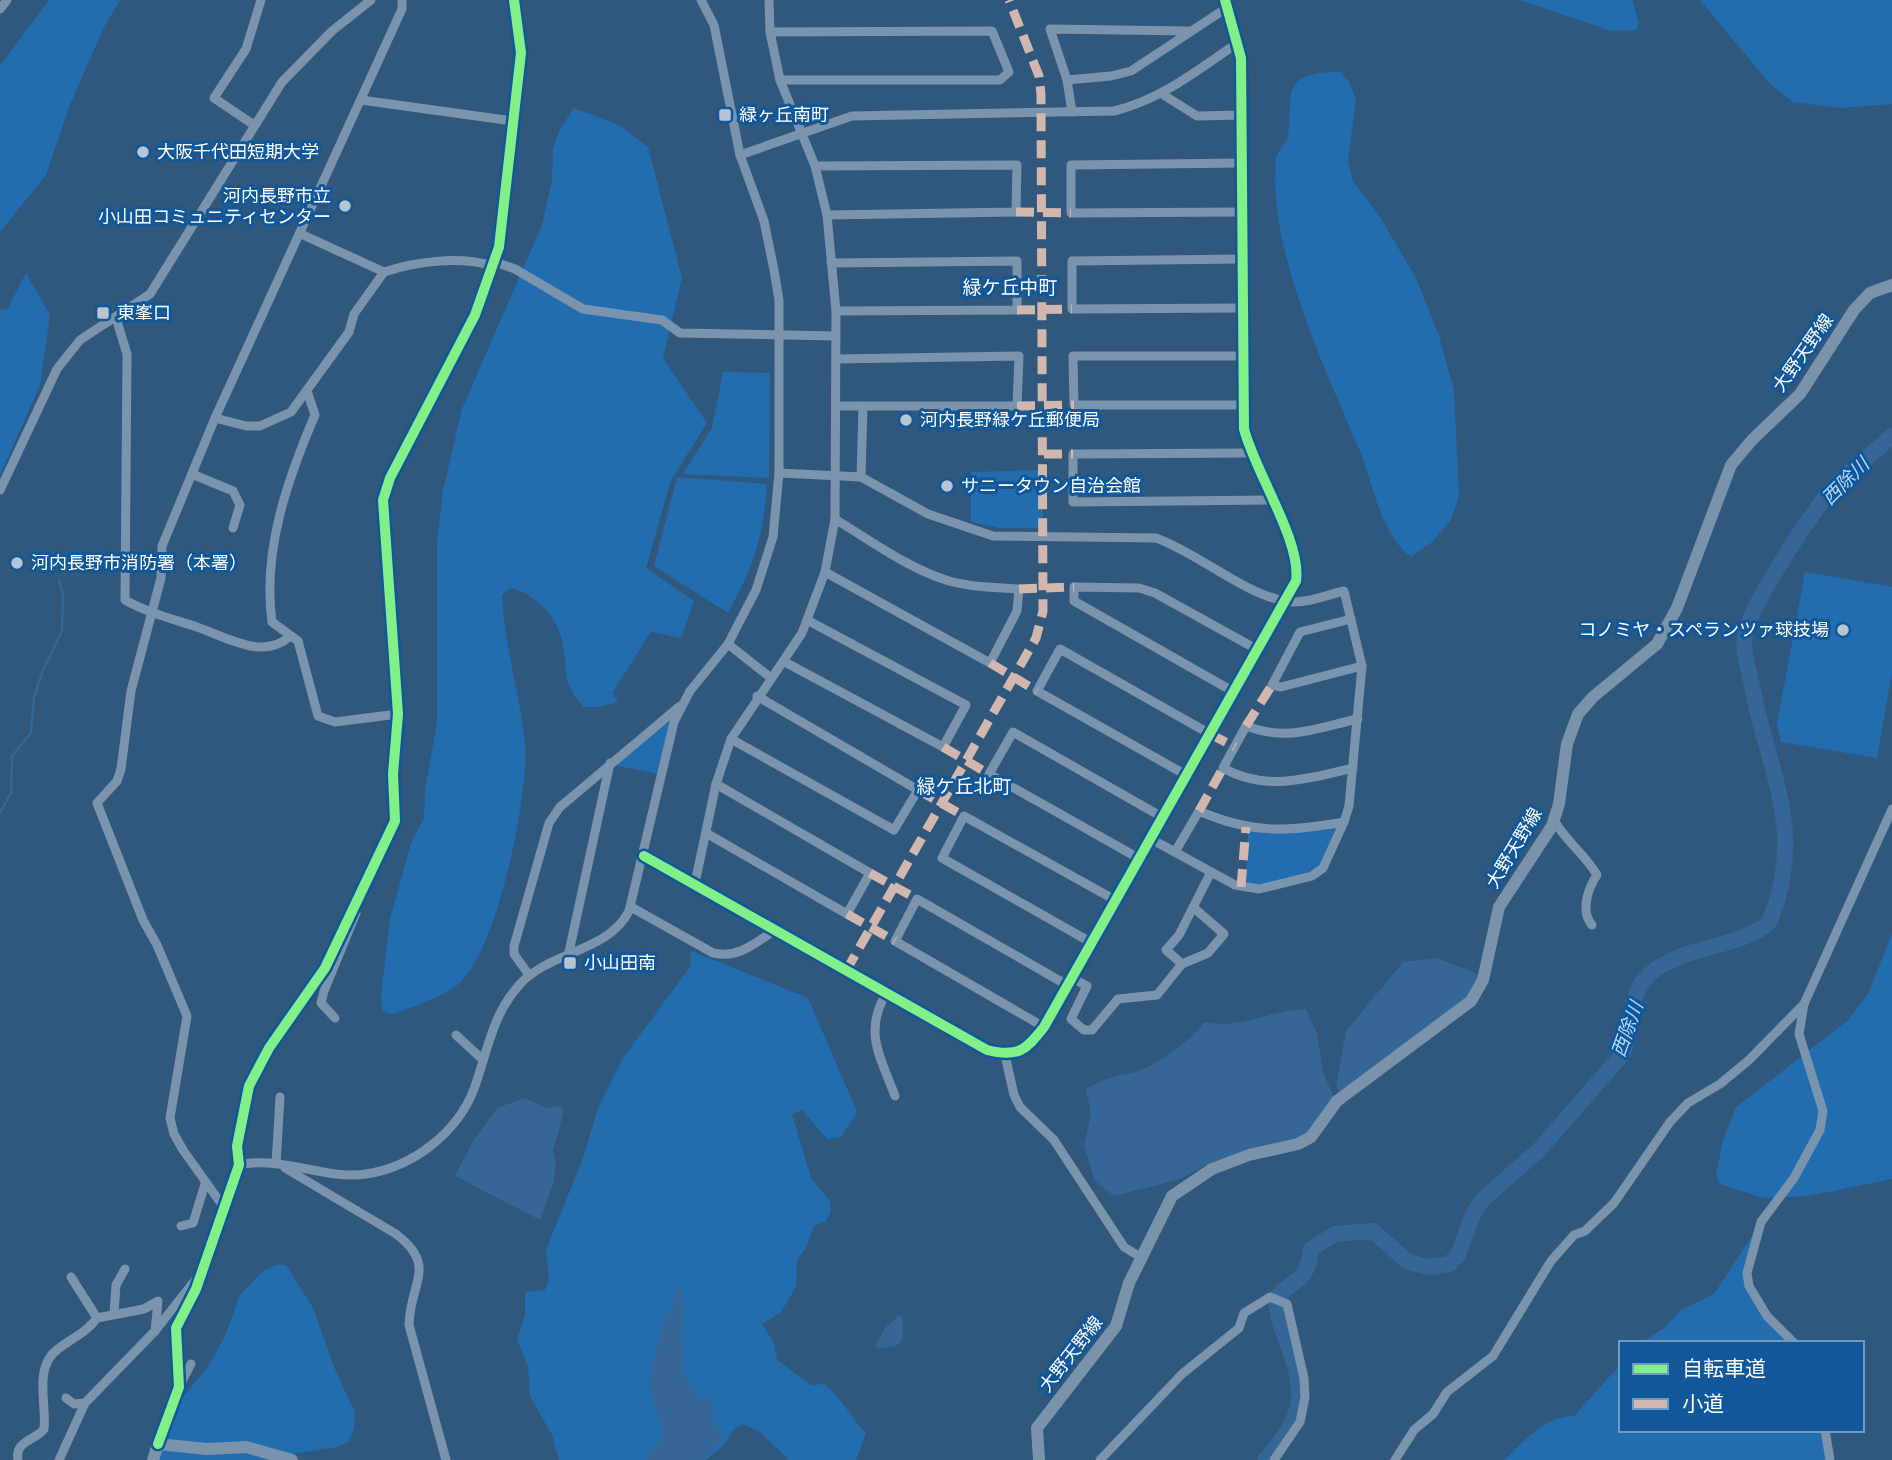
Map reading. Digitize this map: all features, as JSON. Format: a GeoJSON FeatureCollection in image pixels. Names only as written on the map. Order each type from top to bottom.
{"type":"FeatureCollection","features":[{"type":"Feature","properties":{"kind":"main road","name":"大野天野線"},"geometry":{"type":"LineString","coordinates":[[1039,1460],[1037,1429],[1116,1326],[1129,1283],[1172,1196],[1189,1181],[1249,1155],[1298,1144],[1311,1136],[1337,1101],[1442,1026],[1471,1001],[1483,980],[1499,907],[1554,820],[1559,804],[1567,744],[1578,714],[1592,697],[1657,644],[1677,608],[1731,466],[1800,394],[1854,310],[1870,293],[1892,285]]}},
{"type":"Feature","properties":{"kind":"main road"},"geometry":{"type":"LineString","coordinates":[[153,1460],[158,1444],[207,1449],[246,1447],[292,1460]]}},
{"type":"Feature","properties":{"kind":"street"},"geometry":{"type":"LineString","coordinates":[[0,9],[6,0]]}},
{"type":"Feature","properties":{"kind":"street"},"geometry":{"type":"LineString","coordinates":[[254,124],[214,98],[246,49],[261,0]]}},
{"type":"Feature","properties":{"kind":"street"},"geometry":{"type":"LineString","coordinates":[[0,490],[57,369],[80,340],[150,294],[282,82],[307,54],[371,0]]}},
{"type":"Feature","properties":{"kind":"street"},"geometry":{"type":"LineString","coordinates":[[225,1209],[205,1184],[174,1135],[170,1118],[187,1016],[97,810],[97,803],[117,781],[121,769],[131,691],[161,578],[162,546],[215,418],[402,9],[402,0]]}},
{"type":"Feature","properties":{"kind":"street"},"geometry":{"type":"LineString","coordinates":[[179,1387],[176,1328],[196,1289],[239,1165],[239,1135],[249,1086],[269,1048],[325,968],[395,821],[393,774],[398,713],[383,500],[390,478],[475,315],[494,264],[521,53],[514,0]]}},
{"type":"Feature","properties":{"kind":"street"},"geometry":{"type":"LineString","coordinates":[[529,975],[514,954],[514,946],[549,823],[573,794],[682,704],[727,643],[755,590],[773,537],[779,473],[779,300],[769,245],[740,155],[717,38],[708,10],[701,0]]}},
{"type":"Feature","properties":{"kind":"street"},"geometry":{"type":"LineString","coordinates":[[708,10],[710,0]]}},
{"type":"Feature","properties":{"kind":"street"},"geometry":{"type":"LineString","coordinates":[[695,883],[716,784],[731,739],[807,620],[825,572],[835,519],[836,311],[827,215],[815,166],[780,80],[770,32],[769,0]]}},
{"type":"Feature","properties":{"kind":"street"},"geometry":{"type":"LineString","coordinates":[[644,856],[987,1050],[1005,1055],[1028,1047],[1044,1027],[1286,602],[1296,581],[1297,558],[1250,453],[1243,405],[1242,115],[1239,43],[1226,3],[1131,71],[1111,76],[1067,80]]}},
{"type":"Feature","properties":{"kind":"street"},"geometry":{"type":"LineString","coordinates":[[1072,112],[1067,80],[1050,29],[1189,31]]}},
{"type":"Feature","properties":{"kind":"street"},"geometry":{"type":"LineString","coordinates":[[770,32],[992,31],[1009,72],[1000,80],[780,80]]}},
{"type":"Feature","properties":{"kind":"street"},"geometry":{"type":"LineString","coordinates":[[740,155],[852,116],[1114,111],[1138,106],[1239,43]]}},
{"type":"Feature","properties":{"kind":"street"},"geometry":{"type":"LineString","coordinates":[[1162,93],[1197,116],[1242,115]]}},
{"type":"Feature","properties":{"kind":"street"},"geometry":{"type":"LineString","coordinates":[[361,100],[513,121]]}},
{"type":"Feature","properties":{"kind":"street"},"geometry":{"type":"LineString","coordinates":[[1242,163],[1072,165],[1071,213],[1242,212]]}},
{"type":"Feature","properties":{"kind":"street"},"geometry":{"type":"LineString","coordinates":[[815,166],[1017,165],[1016,212],[827,215]]}},
{"type":"Feature","properties":{"kind":"street"},"geometry":{"type":"LineString","coordinates":[[301,234],[384,272],[439,262],[474,260],[515,269],[583,309],[662,320],[680,333],[836,336]]}},
{"type":"Feature","properties":{"kind":"street"},"geometry":{"type":"LineString","coordinates":[[1242,259],[1072,261],[1072,309],[1242,308]]}},
{"type":"Feature","properties":{"kind":"street"},"geometry":{"type":"LineString","coordinates":[[831,263],[1017,261],[1017,310],[836,311]]}},
{"type":"Feature","properties":{"kind":"street"},"geometry":{"type":"LineString","coordinates":[[215,418],[246,426],[260,426],[291,412],[349,332],[354,314],[384,272]]}},
{"type":"Feature","properties":{"kind":"street"},"geometry":{"type":"LineString","coordinates":[[116,318],[127,354],[125,600],[229,642],[252,646],[281,645],[290,636]]}},
{"type":"Feature","properties":{"kind":"street"},"geometry":{"type":"LineString","coordinates":[[836,359],[1019,356],[1017,406],[836,406]]}},
{"type":"Feature","properties":{"kind":"street"},"geometry":{"type":"LineString","coordinates":[[1243,356],[1073,356],[1074,405],[1243,405]]}},
{"type":"Feature","properties":{"kind":"street"},"geometry":{"type":"LineString","coordinates":[[307,391],[315,415],[290,475],[274,555],[272,622],[298,641],[318,716],[335,722],[398,713]]}},
{"type":"Feature","properties":{"kind":"street"},"geometry":{"type":"LineString","coordinates":[[862,477],[863,406]]}},
{"type":"Feature","properties":{"kind":"street"},"geometry":{"type":"LineString","coordinates":[[1250,453],[1073,454],[1073,502],[1271,500]]}},
{"type":"Feature","properties":{"kind":"street"},"geometry":{"type":"LineString","coordinates":[[779,473],[862,477],[928,514],[993,536],[1156,538],[1178,546],[1245,584],[1286,602],[1344,591],[1362,666],[1358,719],[1344,822],[1323,868],[1312,876],[1259,889],[1235,885],[1151,839]]}},
{"type":"Feature","properties":{"kind":"street"},"geometry":{"type":"LineString","coordinates":[[192,474],[233,491],[240,505],[233,528]]}},
{"type":"Feature","properties":{"kind":"street"},"geometry":{"type":"LineString","coordinates":[[825,572],[990,663],[1017,611],[1019,589],[980,587],[948,581],[921,569],[835,519]]}},
{"type":"Feature","properties":{"kind":"street"},"geometry":{"type":"LineString","coordinates":[[1234,692],[1074,601],[1074,587],[1139,588],[1155,593],[1258,650]]}},
{"type":"Feature","properties":{"kind":"street"},"geometry":{"type":"LineString","coordinates":[[1351,619],[1300,632],[1272,685],[1282,687],[1362,666]]}},
{"type":"Feature","properties":{"kind":"street"},"geometry":{"type":"LineString","coordinates":[[783,660],[943,747],[966,705],[807,620]]}},
{"type":"Feature","properties":{"kind":"street"},"geometry":{"type":"LineString","coordinates":[[727,643],[771,678]]}},
{"type":"Feature","properties":{"kind":"street"},"geometry":{"type":"LineString","coordinates":[[1186,775],[1037,691],[1060,649],[1210,734]]}},
{"type":"Feature","properties":{"kind":"street"},"geometry":{"type":"LineString","coordinates":[[731,739],[894,830],[918,790],[757,696]]}},
{"type":"Feature","properties":{"kind":"street"},"geometry":{"type":"LineString","coordinates":[[239,1165],[260,1162],[352,1175],[386,1169],[422,1152],[462,1112],[497,1016],[529,975],[569,952],[611,934],[624,922],[631,907],[644,856],[668,744],[682,704]]}},
{"type":"Feature","properties":{"kind":"street"},"geometry":{"type":"LineString","coordinates":[[1353,768],[1297,782],[1271,783],[1247,779],[1223,768],[1246,726],[1270,735],[1285,735],[1358,719]]}},
{"type":"Feature","properties":{"kind":"street"},"geometry":{"type":"LineString","coordinates":[[1140,859],[989,774],[1013,732],[1162,817]]}},
{"type":"Feature","properties":{"kind":"street"},"geometry":{"type":"LineString","coordinates":[[569,952],[610,763]]}},
{"type":"Feature","properties":{"kind":"street"},"geometry":{"type":"LineString","coordinates":[[706,833],[847,914],[870,873],[716,784]]}},
{"type":"Feature","properties":{"kind":"street"},"geometry":{"type":"LineString","coordinates":[[1792,1341],[1767,1315],[1749,1286],[1748,1273],[1761,1222],[1794,1178],[1820,1130],[1823,1111],[1800,1034],[1804,1004],[1892,809]]}},
{"type":"Feature","properties":{"kind":"street"},"geometry":{"type":"LineString","coordinates":[[1175,852],[1199,811],[1241,826],[1273,831],[1295,831],[1344,822]]}},
{"type":"Feature","properties":{"kind":"street"},"geometry":{"type":"LineString","coordinates":[[1092,943],[942,858],[964,816],[1115,900]]}},
{"type":"Feature","properties":{"kind":"street"},"geometry":{"type":"LineString","coordinates":[[1554,820],[1564,839],[1588,860],[1597,875],[1589,886],[1586,911],[1586,918],[1592,925]]}},
{"type":"Feature","properties":{"kind":"street"},"geometry":{"type":"LineString","coordinates":[[1182,964],[1166,950],[1194,908],[1211,872]]}},
{"type":"Feature","properties":{"kind":"street"},"geometry":{"type":"LineString","coordinates":[[335,1018],[321,1003],[365,891],[366,878]]}},
{"type":"Feature","properties":{"kind":"street"},"geometry":{"type":"LineString","coordinates":[[1044,1027],[895,941],[917,899],[1070,981],[1087,986],[1070,1019],[1084,1030],[1093,1030],[1118,999],[1157,995],[1182,964],[1208,953],[1224,934],[1194,908]]}},
{"type":"Feature","properties":{"kind":"street"},"geometry":{"type":"LineString","coordinates":[[631,907],[723,955],[743,951],[775,930]]}},
{"type":"Feature","properties":{"kind":"street"},"geometry":{"type":"LineString","coordinates":[[886,994],[873,1019],[873,1035],[895,1096]]}},
{"type":"Feature","properties":{"kind":"street"},"geometry":{"type":"LineString","coordinates":[[1395,1460],[1414,1430],[1433,1414],[1447,1392],[1493,1356],[1551,1261],[1574,1235],[1585,1231],[1614,1203],[1670,1122],[1688,1103],[1720,1084],[1748,1060],[1804,1004]]}},
{"type":"Feature","properties":{"kind":"street"},"geometry":{"type":"LineString","coordinates":[[456,1035],[482,1059]]}},
{"type":"Feature","properties":{"kind":"street"},"geometry":{"type":"LineString","coordinates":[[1005,1055],[1014,1095],[1020,1107],[1054,1140],[1124,1247],[1142,1258]]}},
{"type":"Feature","properties":{"kind":"street"},"geometry":{"type":"LineString","coordinates":[[279,1165],[280,1097]]}},
{"type":"Feature","properties":{"kind":"street"},"geometry":{"type":"LineString","coordinates":[[279,1165],[396,1234],[418,1256],[419,1278],[409,1305],[409,1325],[446,1460]]}},
{"type":"Feature","properties":{"kind":"street"},"geometry":{"type":"LineString","coordinates":[[181,1226],[192,1223],[205,1184]]}},
{"type":"Feature","properties":{"kind":"street"},"geometry":{"type":"LineString","coordinates":[[114,1312],[116,1284],[125,1269]]}},
{"type":"Feature","properties":{"kind":"street"},"geometry":{"type":"LineString","coordinates":[[71,1277],[97,1318]]}},
{"type":"Feature","properties":{"kind":"street"},"geometry":{"type":"LineString","coordinates":[[59,1460],[85,1403],[155,1331],[198,1278]]}},
{"type":"Feature","properties":{"kind":"street"},"geometry":{"type":"LineString","coordinates":[[1100,1460],[1182,1374],[1239,1328],[1244,1312],[1270,1297],[1287,1304],[1304,1378],[1305,1397],[1300,1422],[1273,1460]]}},
{"type":"Feature","properties":{"kind":"street"},"geometry":{"type":"LineString","coordinates":[[18,1460],[16,1453],[20,1445],[44,1429],[38,1395],[52,1354],[89,1329],[97,1318],[114,1312],[144,1309],[158,1301],[155,1331]]}},
{"type":"Feature","properties":{"kind":"street"},"geometry":{"type":"LineString","coordinates":[[158,1444],[179,1387],[191,1364]]}},
{"type":"Feature","properties":{"kind":"street"},"geometry":{"type":"LineString","coordinates":[[66,1398],[74,1404],[85,1403]]}},
{"type":"Feature","properties":{"kind":"street"},"geometry":{"type":"LineString","coordinates":[[1825,1432],[1830,1460]]}},
{"type":"Feature","properties":{"kind":"shaded area"},"geometry":{"type":"Polygon","coordinates":[[[49,0],[120,0],[103,29],[69,107],[46,175],[0,232],[0,66],[49,0]]]}},
{"type":"Feature","properties":{"kind":"shaded area"},"geometry":{"type":"Polygon","coordinates":[[[1520,0],[1632,0],[1639,23],[1636,30],[1611,31],[1520,0]]]}},
{"type":"Feature","properties":{"kind":"shaded area"},"geometry":{"type":"Polygon","coordinates":[[[1700,0],[1892,0],[1892,104],[1840,108],[1793,102],[1769,83],[1700,0]]]}},
{"type":"Feature","properties":{"kind":"shaded area"},"geometry":{"type":"Polygon","coordinates":[[[1339,71],[1349,81],[1356,100],[1348,160],[1353,181],[1380,217],[1416,278],[1439,336],[1454,390],[1459,496],[1451,520],[1432,542],[1411,557],[1400,547],[1385,522],[1359,449],[1301,307],[1280,230],[1276,159],[1288,136],[1293,88],[1298,81],[1306,77],[1339,71]]]}},
{"type":"Feature","properties":{"kind":"shaded area"},"geometry":{"type":"Polygon","coordinates":[[[574,108],[621,126],[648,147],[682,278],[663,358],[707,423],[671,480],[646,568],[694,601],[681,638],[651,632],[612,693],[618,702],[599,707],[584,707],[568,682],[562,640],[555,622],[543,606],[527,595],[510,588],[502,595],[525,743],[522,798],[508,869],[487,937],[474,964],[460,983],[437,997],[392,1014],[382,1011],[381,995],[390,919],[411,843],[424,818],[425,791],[437,722],[437,543],[443,491],[462,409],[542,225],[552,180],[553,149],[560,129],[574,108]]]}},
{"type":"Feature","properties":{"kind":"shaded area"},"geometry":{"type":"Polygon","coordinates":[[[26,273],[50,315],[40,385],[0,475],[0,309],[7,310],[26,273]]]}},
{"type":"Feature","properties":{"kind":"shaded area"},"geometry":{"type":"Polygon","coordinates":[[[723,372],[770,373],[769,478],[683,474],[712,428],[723,372]]]}},
{"type":"Feature","properties":{"kind":"shaded area"},"geometry":{"type":"Polygon","coordinates":[[[1042,470],[1043,528],[998,528],[971,522],[971,472],[1042,470]]]}},
{"type":"Feature","properties":{"kind":"shaded area"},"geometry":{"type":"Polygon","coordinates":[[[677,477],[767,484],[756,551],[728,613],[654,566],[677,477]]]}},
{"type":"Feature","properties":{"kind":"shaded area","name":"コノミヤ・スペランツァ球技場"},"geometry":{"type":"Polygon","coordinates":[[[1805,572],[1892,587],[1892,673],[1877,758],[1781,742],[1777,724],[1805,572]]]}},
{"type":"Feature","properties":{"kind":"shaded area"},"geometry":{"type":"Polygon","coordinates":[[[663,723],[670,724],[659,774],[618,766],[618,760],[663,723]]]}},
{"type":"Feature","properties":{"kind":"shaded area"},"geometry":{"type":"Polygon","coordinates":[[[1341,824],[1326,860],[1312,874],[1284,884],[1246,886],[1248,828],[1341,824]]]}},
{"type":"Feature","properties":{"kind":"shaded area"},"geometry":{"type":"Polygon","coordinates":[[[1892,934],[1892,1179],[1808,1196],[1763,1198],[1720,1184],[1716,1175],[1723,1140],[1736,1107],[1847,1021],[1868,994],[1892,934]]]}},
{"type":"Feature","properties":{"kind":"shaded area"},"geometry":{"type":"Polygon","coordinates":[[[691,951],[808,998],[857,1112],[841,1137],[827,1139],[802,1110],[792,1114],[811,1178],[830,1201],[831,1212],[825,1222],[814,1226],[806,1248],[797,1260],[796,1286],[786,1304],[779,1314],[762,1324],[774,1343],[777,1360],[812,1385],[824,1384],[829,1388],[866,1433],[856,1460],[789,1460],[760,1432],[743,1424],[733,1430],[723,1446],[705,1460],[559,1460],[552,1435],[530,1396],[528,1367],[517,1339],[525,1315],[525,1292],[545,1290],[549,1278],[546,1250],[583,1158],[598,1108],[623,1058],[690,967],[691,951]]]}},
{"type":"Feature","properties":{"kind":"shaded area"},"geometry":{"type":"Polygon","coordinates":[[[1436,958],[1481,975],[1469,998],[1340,1093],[1336,1086],[1346,1031],[1403,962],[1436,958]]]}},
{"type":"Feature","properties":{"kind":"shaded area"},"geometry":{"type":"Polygon","coordinates":[[[1306,1009],[1317,1034],[1323,1072],[1334,1098],[1306,1134],[1290,1142],[1215,1161],[1177,1180],[1114,1196],[1095,1181],[1084,1145],[1091,1114],[1086,1089],[1109,1078],[1140,1071],[1160,1060],[1182,1044],[1204,1022],[1242,1022],[1306,1009]]]}},
{"type":"Feature","properties":{"kind":"shaded area"},"geometry":{"type":"Polygon","coordinates":[[[525,1098],[546,1108],[559,1106],[564,1111],[553,1151],[556,1162],[554,1181],[540,1220],[455,1176],[473,1141],[497,1108],[525,1098]]]}},
{"type":"Feature","properties":{"kind":"shaded area"},"geometry":{"type":"Polygon","coordinates":[[[1761,1222],[1747,1273],[1767,1315],[1792,1341],[1644,1341],[1664,1328],[1681,1310],[1714,1294],[1761,1222]]]}},
{"type":"Feature","properties":{"kind":"shaded area"},"geometry":{"type":"Polygon","coordinates":[[[286,1265],[313,1308],[336,1372],[355,1412],[354,1429],[348,1442],[337,1447],[293,1454],[292,1460],[149,1460],[173,1409],[208,1367],[224,1338],[240,1295],[264,1270],[286,1265]]]}},
{"type":"Feature","properties":{"kind":"shaded area"},"geometry":{"type":"Polygon","coordinates":[[[678,1283],[683,1296],[685,1373],[690,1386],[700,1398],[711,1396],[712,1416],[722,1441],[701,1460],[646,1460],[664,1436],[648,1383],[663,1323],[673,1304],[678,1283]]]}},
{"type":"Feature","properties":{"kind":"shaded area"},"geometry":{"type":"Polygon","coordinates":[[[899,1315],[903,1319],[903,1339],[896,1346],[877,1349],[875,1346],[885,1328],[899,1315]]]}},
{"type":"Feature","properties":{"kind":"shaded area"},"geometry":{"type":"Polygon","coordinates":[[[1619,1366],[1619,1432],[1824,1432],[1830,1460],[1504,1460],[1544,1425],[1563,1417],[1574,1416],[1619,1366]]]}},
{"type":"Feature","properties":{"kind":"waterway","name":"西除川"},"geometry":{"type":"LineString","coordinates":[[1265,1460],[1287,1432],[1298,1407],[1298,1379],[1278,1316],[1277,1297],[1303,1274],[1311,1249],[1335,1234],[1373,1231],[1408,1262],[1430,1267],[1449,1264],[1458,1255],[1473,1214],[1483,1199],[1539,1150],[1621,1056],[1628,1038],[1637,991],[1654,970],[1686,954],[1739,939],[1769,923],[1780,890],[1785,860],[1785,831],[1775,776],[1746,660],[1745,634],[1759,601],[1813,514],[1843,478],[1892,436]]}},
{"type":"Feature","properties":{"kind":"waterway"},"geometry":{"type":"LineString","coordinates":[[0,813],[11,793],[12,756],[31,733],[34,697],[43,670],[62,631],[63,595],[59,579]]}},
{"type":"Feature","properties":{"kind":"marked path"},"geometry":{"type":"LineString","coordinates":[[846,971],[1036,638],[1043,611],[1041,94],[1039,76],[1009,0]]}},
{"type":"Feature","properties":{"kind":"marked path"},"geometry":{"type":"LineString","coordinates":[[1016,212],[1071,213]]}},
{"type":"Feature","properties":{"kind":"marked path"},"geometry":{"type":"LineString","coordinates":[[1017,310],[1072,309]]}},
{"type":"Feature","properties":{"kind":"marked path"},"geometry":{"type":"LineString","coordinates":[[1017,406],[1074,405]]}},
{"type":"Feature","properties":{"kind":"marked path"},"geometry":{"type":"LineString","coordinates":[[1044,454],[1073,454]]}},
{"type":"Feature","properties":{"kind":"marked path"},"geometry":{"type":"LineString","coordinates":[[1019,589],[1074,587]]}},
{"type":"Feature","properties":{"kind":"marked path"},"geometry":{"type":"LineString","coordinates":[[990,663],[1037,691]]}},
{"type":"Feature","properties":{"kind":"marked path"},"geometry":{"type":"LineString","coordinates":[[1246,726],[1272,685]]}},
{"type":"Feature","properties":{"kind":"marked path"},"geometry":{"type":"LineString","coordinates":[[1210,734],[1235,747]]}},
{"type":"Feature","properties":{"kind":"marked path"},"geometry":{"type":"LineString","coordinates":[[943,747],[989,774]]}},
{"type":"Feature","properties":{"kind":"marked path"},"geometry":{"type":"LineString","coordinates":[[1199,811],[1223,768]]}},
{"type":"Feature","properties":{"kind":"marked path"},"geometry":{"type":"LineString","coordinates":[[918,790],[964,816]]}},
{"type":"Feature","properties":{"kind":"marked path"},"geometry":{"type":"LineString","coordinates":[[1241,887],[1246,827]]}},
{"type":"Feature","properties":{"kind":"marked path"},"geometry":{"type":"LineString","coordinates":[[870,873],[917,899]]}},
{"type":"Feature","properties":{"kind":"marked path"},"geometry":{"type":"LineString","coordinates":[[847,914],[895,941]]}},
{"type":"Feature","properties":{"kind":"cycle path"},"geometry":{"type":"LineString","coordinates":[[158,1444],[179,1387],[176,1328],[196,1289],[239,1165],[237,1146],[249,1086],[269,1048],[325,968],[395,821],[393,774],[398,714],[383,500],[390,478],[475,315],[499,247],[521,53],[514,0]]}},
{"type":"Feature","properties":{"kind":"cycle path"},"geometry":{"type":"LineString","coordinates":[[644,856],[987,1050],[1006,1053],[1020,1050],[1044,1027],[1296,581],[1292,547],[1244,429],[1241,58],[1225,0]]}},
{"type":"Feature","properties":{"kind":"place","name":"緑ヶ丘南町"},"geometry":{"type":"Point","coordinates":[725,115]}},
{"type":"Feature","properties":{"kind":"place","name":"大阪千代田短期大学"},"geometry":{"type":"Point","coordinates":[143,152]}},
{"type":"Feature","properties":{"kind":"place","name":"河内長野市立 小山田コミュニティセンター"},"geometry":{"type":"Point","coordinates":[345,206]}},
{"type":"Feature","properties":{"kind":"place","name":"東峯口"},"geometry":{"type":"Point","coordinates":[103,313]}},
{"type":"Feature","properties":{"kind":"place","name":"河内長野緑ケ丘郵便局"},"geometry":{"type":"Point","coordinates":[906,420]}},
{"type":"Feature","properties":{"kind":"place","name":"サニータウン自治会館"},"geometry":{"type":"Point","coordinates":[947,486]}},
{"type":"Feature","properties":{"kind":"place","name":"河内長野市消防署（本署）"},"geometry":{"type":"Point","coordinates":[17,563]}},
{"type":"Feature","properties":{"kind":"place","name":"コノミヤ・スペランツァ球技場"},"geometry":{"type":"Point","coordinates":[1843,630]}},
{"type":"Feature","properties":{"kind":"place","name":"小山田南"},"geometry":{"type":"Point","coordinates":[570,963]}},
{"type":"Feature","properties":{"kind":"district","name":"緑ケ丘中町"},"geometry":{"type":"Point","coordinates":[1010,287]}},
{"type":"Feature","properties":{"kind":"district","name":"緑ケ丘北町"},"geometry":{"type":"Point","coordinates":[964,786]}}]}
